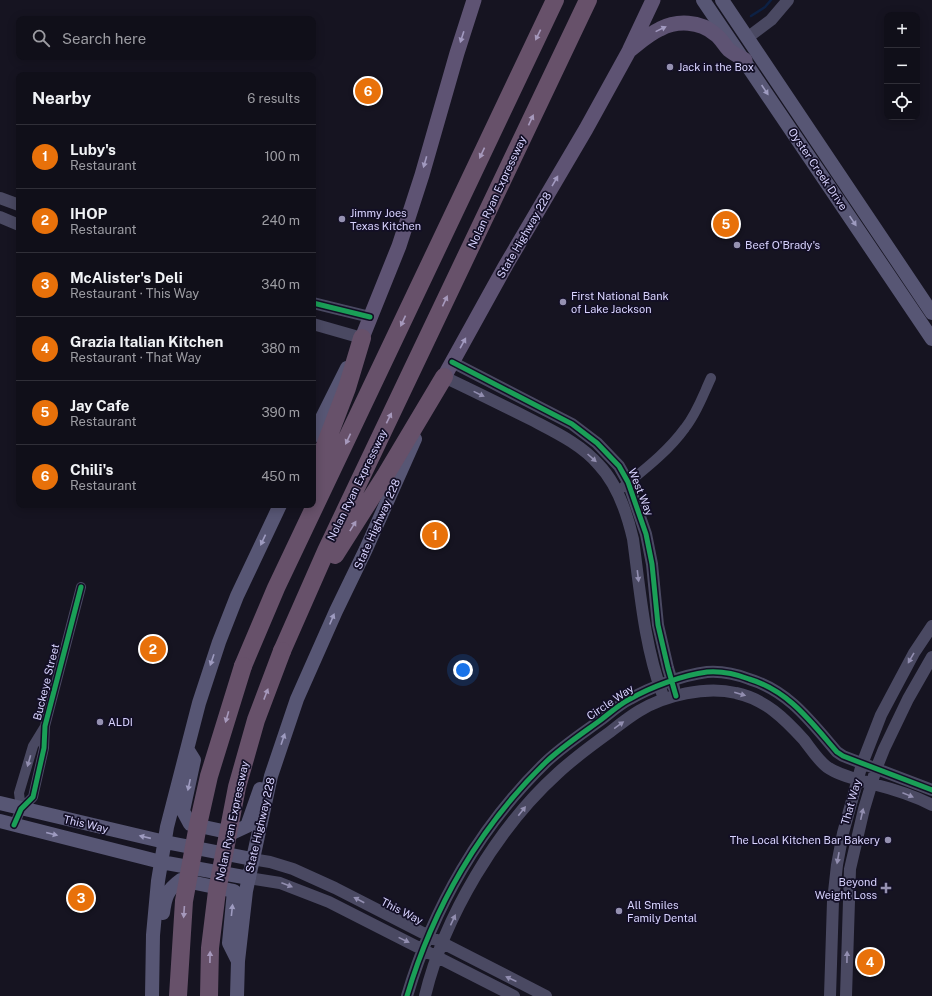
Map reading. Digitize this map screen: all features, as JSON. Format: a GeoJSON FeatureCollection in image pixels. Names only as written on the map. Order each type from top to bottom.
{"type":"FeatureCollection","features":[{"type":"Feature","properties":{"kind":"highway"},"geometry":{"type":"LineString","coordinates":[[316,503],[554,0]]}},
{"type":"Feature","properties":{"kind":"highway","name":"Nolan Ryan Expressway"},"geometry":{"type":"LineString","coordinates":[[209,996],[210,948],[217,891],[237,787],[256,720],[282,651],[326,551],[588,0]]}},
{"type":"Feature","properties":{"kind":"highway"},"geometry":{"type":"LineString","coordinates":[[316,469],[348,388],[362,338]]}},
{"type":"Feature","properties":{"kind":"highway"},"geometry":{"type":"LineString","coordinates":[[302,606],[385,476],[448,369]]}},
{"type":"Feature","properties":{"kind":"highway"},"geometry":{"type":"LineString","coordinates":[[276,588],[286,550],[301,508]]}},
{"type":"Feature","properties":{"kind":"highway"},"geometry":{"type":"LineString","coordinates":[[178,996],[184,902],[198,825],[209,776],[235,689],[252,644],[276,588],[314,508]]}},
{"type":"Feature","properties":{"kind":"main road"},"geometry":{"type":"LineString","coordinates":[[316,430],[362,338],[399,246],[422,175],[474,0]]}},
{"type":"Feature","properties":{"kind":"main road"},"geometry":{"type":"LineString","coordinates":[[629,51],[653,0]]}},
{"type":"Feature","properties":{"kind":"main road","name":"Oyster Creek Drive"},"geometry":{"type":"LineString","coordinates":[[703,0],[932,339]]}},
{"type":"Feature","properties":{"kind":"main road","name":"Oyster Creek Drive"},"geometry":{"type":"LineString","coordinates":[[722,0],[932,313]]}},
{"type":"Feature","properties":{"kind":"main road"},"geometry":{"type":"LineString","coordinates":[[629,51],[660,29],[672,24],[685,23],[698,25],[710,30],[716,34],[730,50],[744,60]]}},
{"type":"Feature","properties":{"kind":"main road","name":"State Highway 228"},"geometry":{"type":"LineString","coordinates":[[237,996],[238,961],[252,859],[271,776],[297,699],[448,369],[506,265],[586,129],[629,51]]}},
{"type":"Feature","properties":{"kind":"main road"},"geometry":{"type":"LineString","coordinates":[[152,996],[153,936],[158,881],[165,842],[187,748],[204,683],[219,642],[237,596],[279,508]]}},
{"type":"Feature","properties":{"kind":"main road"},"geometry":{"type":"LineString","coordinates":[[187,748],[194,760],[183,811],[190,824],[232,833],[246,826],[263,782],[271,776]]}},
{"type":"Feature","properties":{"kind":"main road","name":"This Way"},"geometry":{"type":"LineString","coordinates":[[0,803],[165,842],[252,859]]}},
{"type":"Feature","properties":{"kind":"main road","name":"This Way"},"geometry":{"type":"LineString","coordinates":[[0,821],[161,862],[249,878]]}},
{"type":"Feature","properties":{"kind":"main road"},"geometry":{"type":"LineString","coordinates":[[153,936],[161,927],[165,898],[171,887],[181,880],[234,891],[229,944],[238,961]]}},
{"type":"Feature","properties":{"kind":"street"},"geometry":{"type":"LineString","coordinates":[[747,38],[771,20],[788,0]]}},
{"type":"Feature","properties":{"kind":"street"},"geometry":{"type":"LineString","coordinates":[[0,198],[16,204]]}},
{"type":"Feature","properties":{"kind":"street"},"geometry":{"type":"LineString","coordinates":[[0,217],[16,223]]}},
{"type":"Feature","properties":{"kind":"street"},"geometry":{"type":"LineString","coordinates":[[316,304],[370,317]]}},
{"type":"Feature","properties":{"kind":"street"},"geometry":{"type":"LineString","coordinates":[[330,328],[336,326],[340,317],[334,308]]}},
{"type":"Feature","properties":{"kind":"street"},"geometry":{"type":"LineString","coordinates":[[316,325],[362,338]]}},
{"type":"Feature","properties":{"kind":"street","name":"West Way"},"geometry":{"type":"LineString","coordinates":[[448,369],[510,392],[558,416],[586,434],[609,454],[619,466],[628,482],[646,534],[652,564],[658,625],[676,696]]}},
{"type":"Feature","properties":{"kind":"street","name":"West Way"},"geometry":{"type":"LineString","coordinates":[[448,369],[502,405],[576,445],[600,465],[609,477],[625,509],[633,539],[648,648],[664,700]]}},
{"type":"Feature","properties":{"kind":"street"},"geometry":{"type":"LineString","coordinates":[[617,492],[665,451],[686,427],[694,414],[711,378]]}},
{"type":"Feature","properties":{"kind":"street"},"geometry":{"type":"LineString","coordinates":[[502,405],[510,392]]}},
{"type":"Feature","properties":{"kind":"street"},"geometry":{"type":"LineString","coordinates":[[576,445],[586,434]]}},
{"type":"Feature","properties":{"kind":"street"},"geometry":{"type":"LineString","coordinates":[[633,539],[646,534]]}},
{"type":"Feature","properties":{"kind":"street","name":"Buckeye Street"},"geometry":{"type":"LineString","coordinates":[[14,824],[21,809],[33,797],[44,748],[45,726],[81,588]]}},
{"type":"Feature","properties":{"kind":"street","name":"That Way"},"geometry":{"type":"LineString","coordinates":[[830,996],[832,919],[837,865],[842,833],[862,764],[881,715],[914,653],[932,626]]}},
{"type":"Feature","properties":{"kind":"street","name":"That Way"},"geometry":{"type":"LineString","coordinates":[[846,996],[850,869],[864,808],[871,783],[884,749],[902,711],[932,657]]}},
{"type":"Feature","properties":{"kind":"street","name":"Circle Way"},"geometry":{"type":"LineString","coordinates":[[407,996],[423,950],[449,892],[466,862],[491,825],[515,794],[546,762],[564,747],[629,699],[659,685],[707,672],[735,675],[763,684],[783,695],[797,706],[836,752],[862,764],[917,783],[932,790]]}},
{"type":"Feature","properties":{"kind":"street"},"geometry":{"type":"LineString","coordinates":[[424,996],[436,956],[458,909],[478,872],[503,834],[526,805],[557,773],[580,754],[640,711],[664,700],[696,691],[709,690],[737,693],[756,700],[772,709],[784,719],[827,766],[841,774],[857,780],[900,792],[932,805]]}},
{"type":"Feature","properties":{"kind":"street","name":"This Way"},"geometry":{"type":"LineString","coordinates":[[252,859],[270,862],[312,877],[546,996]]}},
{"type":"Feature","properties":{"kind":"street","name":"This Way"},"geometry":{"type":"LineString","coordinates":[[249,878],[280,883],[319,898],[514,996]]}},
{"type":"Feature","properties":{"kind":"waterway"},"geometry":{"type":"LineString","coordinates":[[751,16],[765,7],[771,0]]}},
{"type":"Feature","properties":{"kind":"cycle path"},"geometry":{"type":"LineString","coordinates":[[316,304],[370,317]]}},
{"type":"Feature","properties":{"kind":"cycle path"},"geometry":{"type":"LineString","coordinates":[[452,362],[572,424],[597,443],[619,466],[628,482],[646,534],[652,564],[658,625],[676,696]]}},
{"type":"Feature","properties":{"kind":"cycle path"},"geometry":{"type":"LineString","coordinates":[[14,825],[21,809],[33,797],[44,748],[45,726],[81,587]]}},
{"type":"Feature","properties":{"kind":"cycle path"},"geometry":{"type":"LineString","coordinates":[[407,996],[430,931],[445,900],[480,841],[500,813],[522,787],[559,750],[623,703],[657,686],[688,676],[707,672],[723,672],[733,674],[763,684],[788,699],[837,752],[843,756],[932,790]]}},
{"type":"Feature","properties":{"kind":"place","name":"Jack in the Box"},"geometry":{"type":"Point","coordinates":[670,67]}},
{"type":"Feature","properties":{"kind":"place","name":"Chili's"},"geometry":{"type":"Point","coordinates":[368,91]}},
{"type":"Feature","properties":{"kind":"place","name":"Jimmy Joes Texas Kitchen"},"geometry":{"type":"Point","coordinates":[342,219]}},
{"type":"Feature","properties":{"kind":"place","name":"Jay Cafe"},"geometry":{"type":"Point","coordinates":[726,224]}},
{"type":"Feature","properties":{"kind":"place","name":"Beef O'Brady's"},"geometry":{"type":"Point","coordinates":[737,245]}},
{"type":"Feature","properties":{"kind":"place","name":"First National Bank of Lake Jackson"},"geometry":{"type":"Point","coordinates":[563,302]}},
{"type":"Feature","properties":{"kind":"place","name":"Luby's"},"geometry":{"type":"Point","coordinates":[435,535]}},
{"type":"Feature","properties":{"kind":"place","name":"IHOP"},"geometry":{"type":"Point","coordinates":[153,649]}},
{"type":"Feature","properties":{"kind":"place","name":"ALDI"},"geometry":{"type":"Point","coordinates":[100,722]}},
{"type":"Feature","properties":{"kind":"place","name":"The Local Kitchen Bar Bakery"},"geometry":{"type":"Point","coordinates":[888,840]}},
{"type":"Feature","properties":{"kind":"place","name":"Beyond Weight Loss"},"geometry":{"type":"Point","coordinates":[886,888]}},
{"type":"Feature","properties":{"kind":"place","name":"McAlister's Deli"},"geometry":{"type":"Point","coordinates":[81,898]}},
{"type":"Feature","properties":{"kind":"place","name":"All Smiles Family Dental"},"geometry":{"type":"Point","coordinates":[619,911]}},
{"type":"Feature","properties":{"kind":"place","name":"Grazia Italian Kitchen"},"geometry":{"type":"Point","coordinates":[870,962]}}]}
